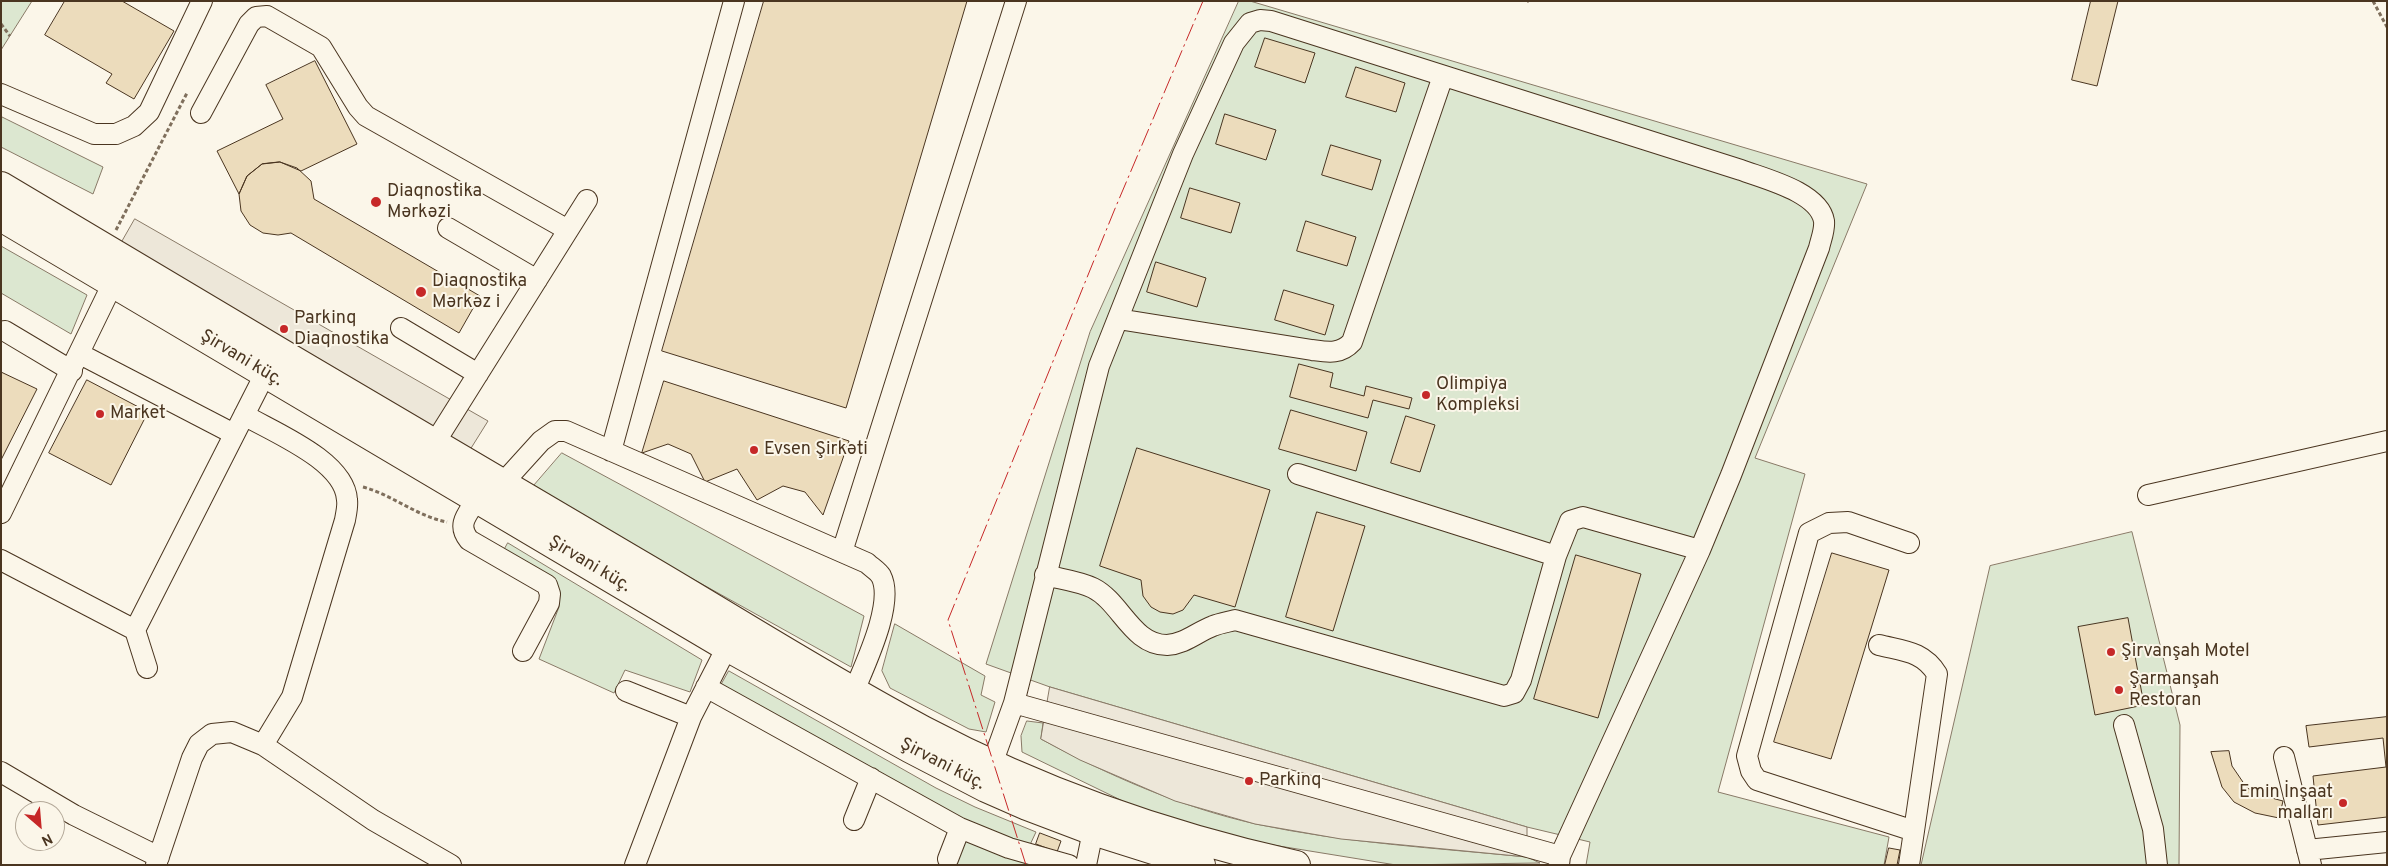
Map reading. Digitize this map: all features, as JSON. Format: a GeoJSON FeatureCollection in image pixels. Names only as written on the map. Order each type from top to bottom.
{"type":"FeatureCollection","features":[{"type":"Feature","properties":{"kind":"highway"},"geometry":{"type":"LineString","coordinates":[[1,186],[434,444],[854,691],[924,730],[992,764],[1165,832],[1220,848],[1296,865]]}},
{"type":"Feature","properties":{"kind":"highway","name":"Şirvani küç."},"geometry":{"type":"LineString","coordinates":[[1,217],[727,647],[908,748],[986,788],[1094,831],[1201,865]]}},
{"type":"Feature","properties":{"kind":"street"},"geometry":{"type":"LineString","coordinates":[[1,94],[94,134],[116,134],[134,126],[149,112],[202,1]]}},
{"type":"Feature","properties":{"kind":"street"},"geometry":{"type":"LineString","coordinates":[[611,451],[734,1]]}},
{"type":"Feature","properties":{"kind":"street"},"geometry":{"type":"LineString","coordinates":[[842,552],[1016,1]]}},
{"type":"Feature","properties":{"kind":"street"},"geometry":{"type":"LineString","coordinates":[[201,113],[249,24],[256,17],[267,16],[320,47],[358,107],[366,116],[568,230]]}},
{"type":"Feature","properties":{"kind":"street"},"geometry":{"type":"LineString","coordinates":[[992,764],[1014,702],[1099,366],[1183,154],[1234,43],[1250,23],[1260,20],[1271,21],[1741,170],[1808,197],[1819,209],[1824,220],[1824,230],[1819,248],[1732,475],[1560,860],[1014,702]]}},
{"type":"Feature","properties":{"kind":"street"},"geometry":{"type":"LineString","coordinates":[[1118,318],[1332,353],[1346,348],[1352,342],[1443,76]]}},
{"type":"Feature","properties":{"kind":"street"},"geometry":{"type":"LineString","coordinates":[[434,444],[587,200]]}},
{"type":"Feature","properties":{"kind":"street"},"geometry":{"type":"LineString","coordinates":[[448,228],[537,280]]}},
{"type":"Feature","properties":{"kind":"street"},"geometry":{"type":"LineString","coordinates":[[1,513],[76,363],[113,283]]}},
{"type":"Feature","properties":{"kind":"street"},"geometry":{"type":"LineString","coordinates":[[402,328],[478,374]]}},
{"type":"Feature","properties":{"kind":"street"},"geometry":{"type":"LineString","coordinates":[[5,331],[234,434]]}},
{"type":"Feature","properties":{"kind":"street"},"geometry":{"type":"LineString","coordinates":[[147,668],[135,630],[265,374]]}},
{"type":"Feature","properties":{"kind":"street"},"geometry":{"type":"LineString","coordinates":[[244,415],[325,461],[337,473],[344,486],[347,500],[345,520],[292,698],[263,745]]}},
{"type":"Feature","properties":{"kind":"street"},"geometry":{"type":"LineString","coordinates":[[502,484],[541,441],[555,431],[566,431],[867,563],[881,576],[886,596],[873,644],[854,691]]}},
{"type":"Feature","properties":{"kind":"street"},"geometry":{"type":"LineString","coordinates":[[2148,495],[2387,441]]}},
{"type":"Feature","properties":{"kind":"street"},"geometry":{"type":"LineString","coordinates":[[1298,474],[1556,556]]}},
{"type":"Feature","properties":{"kind":"street"},"geometry":{"type":"LineString","coordinates":[[477,499],[462,524],[463,533],[469,540],[547,585],[550,594],[549,603],[523,651]]}},
{"type":"Feature","properties":{"kind":"street"},"geometry":{"type":"LineString","coordinates":[[1045,575],[1093,588],[1111,601],[1137,633],[1154,642],[1167,645],[1190,640],[1213,626],[1235,620],[1504,696],[1514,693],[1521,680],[1556,556],[1570,521],[1583,517],[1700,550]]}},
{"type":"Feature","properties":{"kind":"street"},"geometry":{"type":"LineString","coordinates":[[1909,543],[1848,522],[1829,523],[1809,533],[1748,756],[1751,772],[1757,780],[1914,831]]}},
{"type":"Feature","properties":{"kind":"street"},"geometry":{"type":"LineString","coordinates":[[1,560],[135,630]]}},
{"type":"Feature","properties":{"kind":"street"},"geometry":{"type":"LineString","coordinates":[[1878,644],[1920,656],[1929,662],[1937,674],[1909,865]]}},
{"type":"Feature","properties":{"kind":"street"},"geometry":{"type":"LineString","coordinates":[[635,865],[691,718],[727,647]]}},
{"type":"Feature","properties":{"kind":"street"},"geometry":{"type":"LineString","coordinates":[[706,688],[960,828],[1009,848],[1069,865]]}},
{"type":"Feature","properties":{"kind":"street"},"geometry":{"type":"LineString","coordinates":[[626,691],[691,718]]}},
{"type":"Feature","properties":{"kind":"street"},"geometry":{"type":"LineString","coordinates":[[2124,725],[2153,829],[2157,865]]}},
{"type":"Feature","properties":{"kind":"street"},"geometry":{"type":"LineString","coordinates":[[1,772],[158,861],[192,758],[199,744],[212,734],[232,732],[263,745],[374,820],[451,865]]}},
{"type":"Feature","properties":{"kind":"street"},"geometry":{"type":"LineString","coordinates":[[2284,757],[2309,857],[2387,842]]}},
{"type":"Feature","properties":{"kind":"street"},"geometry":{"type":"LineString","coordinates":[[854,820],[871,778]]}},
{"type":"Feature","properties":{"kind":"street"},"geometry":{"type":"LineString","coordinates":[[948,859],[960,828]]}},
{"type":"Feature","properties":{"kind":"street"},"geometry":{"type":"LineString","coordinates":[[1086,865],[1094,831]]}},
{"type":"Feature","properties":{"kind":"path"},"geometry":{"type":"LineString","coordinates":[[2373,1],[2387,27]]}},
{"type":"Feature","properties":{"kind":"path"},"geometry":{"type":"LineString","coordinates":[[1,24],[10,36]]}},
{"type":"Feature","properties":{"kind":"path"},"geometry":{"type":"LineString","coordinates":[[107,249],[187,93]]}},
{"type":"Feature","properties":{"kind":"path"},"geometry":{"type":"LineString","coordinates":[[344,486],[362,487],[381,492],[421,514],[462,524]]}},
{"type":"Feature","properties":{"kind":"green space"},"geometry":{"type":"Polygon","coordinates":[[[1,1],[32,1],[1,50],[1,1]]]}},
{"type":"Feature","properties":{"kind":"green space","name":"Olimpiya Kompleksi"},"geometry":{"type":"Polygon","coordinates":[[[1239,1],[1250,1],[1867,184],[1755,458],[1805,474],[1718,792],[1889,837],[1884,865],[1586,865],[1590,842],[1527,827],[1050,687],[986,664],[1090,332],[1239,1]]]}},
{"type":"Feature","properties":{"kind":"green space"},"geometry":{"type":"Polygon","coordinates":[[[2,117],[103,167],[93,194],[1,147],[2,117]]]}},
{"type":"Feature","properties":{"kind":"green space"},"geometry":{"type":"Polygon","coordinates":[[[1,246],[87,295],[71,334],[1,293],[1,246]]]}},
{"type":"Feature","properties":{"kind":"green space"},"geometry":{"type":"Polygon","coordinates":[[[562,453],[864,616],[851,667],[531,489],[562,453]]]}},
{"type":"Feature","properties":{"kind":"green space"},"geometry":{"type":"Polygon","coordinates":[[[2132,532],[2180,725],[2179,865],[1921,865],[1990,566],[2132,532]]]}},
{"type":"Feature","properties":{"kind":"green space"},"geometry":{"type":"Polygon","coordinates":[[[508,543],[702,660],[690,692],[625,670],[614,693],[539,659],[559,607],[559,593],[502,554],[508,543]]]}},
{"type":"Feature","properties":{"kind":"green space"},"geometry":{"type":"Polygon","coordinates":[[[895,624],[985,676],[981,695],[995,702],[986,732],[969,729],[890,688],[882,671],[895,624]]]}},
{"type":"Feature","properties":{"kind":"green space"},"geometry":{"type":"Polygon","coordinates":[[[729,671],[936,788],[975,807],[1036,832],[1028,849],[970,826],[720,687],[729,671]]]}},
{"type":"Feature","properties":{"kind":"green space"},"geometry":{"type":"Polygon","coordinates":[[[1027,721],[1043,723],[1041,739],[1092,765],[1145,789],[1228,817],[1289,831],[1391,844],[1527,857],[1540,863],[1396,865],[1242,840],[1135,807],[1022,752],[1021,736],[1027,721]]]}},
{"type":"Feature","properties":{"kind":"green space"},"geometry":{"type":"Polygon","coordinates":[[[965,837],[1044,865],[955,865],[965,837]]]}},
{"type":"Feature","properties":{"kind":"shaded area","name":"Parkinq Diaqnostika"},"geometry":{"type":"Polygon","coordinates":[[[135,219],[488,421],[463,461],[115,254],[135,219]]]}},
{"type":"Feature","properties":{"kind":"shaded area","name":"Parkinq"},"geometry":{"type":"Polygon","coordinates":[[[1050,687],[1527,827],[1527,857],[1341,839],[1255,824],[1175,801],[1080,760],[1041,739],[1050,687]]]}},
{"type":"Feature","properties":{"kind":"building"},"geometry":{"type":"Polygon","coordinates":[[[65,1],[122,1],[174,31],[134,99],[106,83],[112,74],[45,35],[65,1]]]}},
{"type":"Feature","properties":{"kind":"building"},"geometry":{"type":"Polygon","coordinates":[[[764,1],[967,1],[846,408],[662,351],[764,1]]]}},
{"type":"Feature","properties":{"kind":"building"},"geometry":{"type":"Polygon","coordinates":[[[2091,1],[2118,1],[2097,86],[2072,80],[2091,1]]]}},
{"type":"Feature","properties":{"kind":"building"},"geometry":{"type":"Polygon","coordinates":[[[1265,38],[1315,53],[1305,83],[1255,67],[1265,38]]]}},
{"type":"Feature","properties":{"kind":"building"},"geometry":{"type":"Polygon","coordinates":[[[315,61],[357,144],[301,171],[280,162],[262,164],[247,176],[239,194],[217,151],[283,119],[266,85],[315,61]]]}},
{"type":"Feature","properties":{"kind":"building"},"geometry":{"type":"Polygon","coordinates":[[[1356,67],[1405,83],[1396,112],[1346,97],[1356,67]]]}},
{"type":"Feature","properties":{"kind":"building"},"geometry":{"type":"Polygon","coordinates":[[[1225,114],[1276,130],[1266,160],[1216,144],[1225,114]]]}},
{"type":"Feature","properties":{"kind":"building"},"geometry":{"type":"Polygon","coordinates":[[[1331,145],[1381,160],[1372,190],[1322,175],[1331,145]]]}},
{"type":"Feature","properties":{"kind":"building"},"geometry":{"type":"Polygon","coordinates":[[[280,162],[297,168],[311,181],[314,199],[480,296],[459,333],[291,233],[278,235],[263,233],[250,225],[241,211],[239,194],[247,176],[262,164],[280,162]]]}},
{"type":"Feature","properties":{"kind":"building"},"geometry":{"type":"Polygon","coordinates":[[[1190,188],[1240,203],[1231,233],[1181,218],[1190,188]]]}},
{"type":"Feature","properties":{"kind":"building"},"geometry":{"type":"Polygon","coordinates":[[[1306,221],[1356,237],[1347,266],[1297,251],[1306,221]]]}},
{"type":"Feature","properties":{"kind":"building"},"geometry":{"type":"Polygon","coordinates":[[[1156,262],[1206,278],[1197,307],[1147,292],[1156,262]]]}},
{"type":"Feature","properties":{"kind":"building"},"geometry":{"type":"Polygon","coordinates":[[[1284,290],[1334,305],[1325,335],[1275,320],[1284,290]]]}},
{"type":"Feature","properties":{"kind":"building"},"geometry":{"type":"Polygon","coordinates":[[[1299,364],[1333,373],[1330,387],[1364,396],[1366,386],[1412,398],[1409,409],[1373,400],[1368,418],[1290,397],[1299,364]]]}},
{"type":"Feature","properties":{"kind":"building"},"geometry":{"type":"Polygon","coordinates":[[[1,372],[37,389],[1,460],[1,372]]]}},
{"type":"Feature","properties":{"kind":"building"},"geometry":{"type":"Polygon","coordinates":[[[87,380],[148,412],[111,485],[49,453],[87,380]]]}},
{"type":"Feature","properties":{"kind":"building"},"geometry":{"type":"Polygon","coordinates":[[[664,381],[849,441],[823,515],[805,492],[783,486],[757,500],[737,469],[705,482],[691,454],[668,444],[642,453],[664,381]]]}},
{"type":"Feature","properties":{"kind":"building"},"geometry":{"type":"Polygon","coordinates":[[[1291,410],[1367,432],[1356,471],[1279,449],[1291,410]]]}},
{"type":"Feature","properties":{"kind":"building"},"geometry":{"type":"Polygon","coordinates":[[[1406,416],[1435,425],[1420,472],[1391,463],[1406,416]]]}},
{"type":"Feature","properties":{"kind":"building"},"geometry":{"type":"Polygon","coordinates":[[[1137,448],[1270,490],[1235,607],[1194,595],[1183,610],[1173,614],[1160,612],[1151,607],[1143,596],[1141,580],[1100,566],[1137,448]]]}},
{"type":"Feature","properties":{"kind":"building"},"geometry":{"type":"Polygon","coordinates":[[[1317,512],[1365,526],[1333,631],[1286,617],[1317,512]]]}},
{"type":"Feature","properties":{"kind":"building"},"geometry":{"type":"Polygon","coordinates":[[[1832,553],[1889,570],[1831,759],[1774,742],[1832,553]]]}},
{"type":"Feature","properties":{"kind":"building"},"geometry":{"type":"Polygon","coordinates":[[[1576,555],[1641,574],[1598,718],[1534,699],[1576,555]]]}},
{"type":"Feature","properties":{"kind":"building"},"geometry":{"type":"Polygon","coordinates":[[[2128,618],[2144,705],[2095,715],[2078,627],[2128,618]]]}},
{"type":"Feature","properties":{"kind":"building"},"geometry":{"type":"Polygon","coordinates":[[[2387,717],[2387,817],[2318,825],[2313,776],[2386,767],[2383,738],[2309,747],[2306,726],[2387,717]]]}},
{"type":"Feature","properties":{"kind":"building"},"geometry":{"type":"Polygon","coordinates":[[[2229,751],[2232,766],[2247,788],[2264,796],[2283,801],[2279,818],[2255,813],[2234,802],[2222,787],[2211,752],[2229,751]]]}},
{"type":"Feature","properties":{"kind":"building"},"geometry":{"type":"Polygon","coordinates":[[[1040,833],[1061,841],[1057,852],[1036,844],[1040,833]]]}},
{"type":"Feature","properties":{"kind":"building"},"geometry":{"type":"Polygon","coordinates":[[[1889,848],[1900,850],[1897,865],[1885,865],[1889,848]]]}},
{"type":"Feature","properties":{"kind":"power"},"geometry":{"type":"LineString","coordinates":[[1026,865],[948,620],[1114,211],[1203,1]]}},
{"type":"Feature","properties":{"kind":"place","name":"Diaqnostika Mərkəzi"},"geometry":{"type":"Point","coordinates":[376,202]}},
{"type":"Feature","properties":{"kind":"place","name":"Diaqnostika Mərkəz i"},"geometry":{"type":"Point","coordinates":[421,292]}},
{"type":"Feature","properties":{"kind":"place","name":"Parkinq Diaqnostika"},"geometry":{"type":"Point","coordinates":[284,329]}},
{"type":"Feature","properties":{"kind":"place","name":"Olimpiya Kompleksi"},"geometry":{"type":"Point","coordinates":[1426,395]}},
{"type":"Feature","properties":{"kind":"place","name":"Market"},"geometry":{"type":"Point","coordinates":[100,414]}},
{"type":"Feature","properties":{"kind":"place","name":"Evsen Şirkəti"},"geometry":{"type":"Point","coordinates":[754,450]}},
{"type":"Feature","properties":{"kind":"place","name":"Şirvanşah Motel"},"geometry":{"type":"Point","coordinates":[2111,652]}},
{"type":"Feature","properties":{"kind":"place","name":"Şarmanşah Restoran"},"geometry":{"type":"Point","coordinates":[2119,690]}},
{"type":"Feature","properties":{"kind":"place","name":"Parkinq"},"geometry":{"type":"Point","coordinates":[1249,781]}},
{"type":"Feature","properties":{"kind":"place","name":"Emin İnşaat malları"},"geometry":{"type":"Point","coordinates":[2343,803]}}]}
